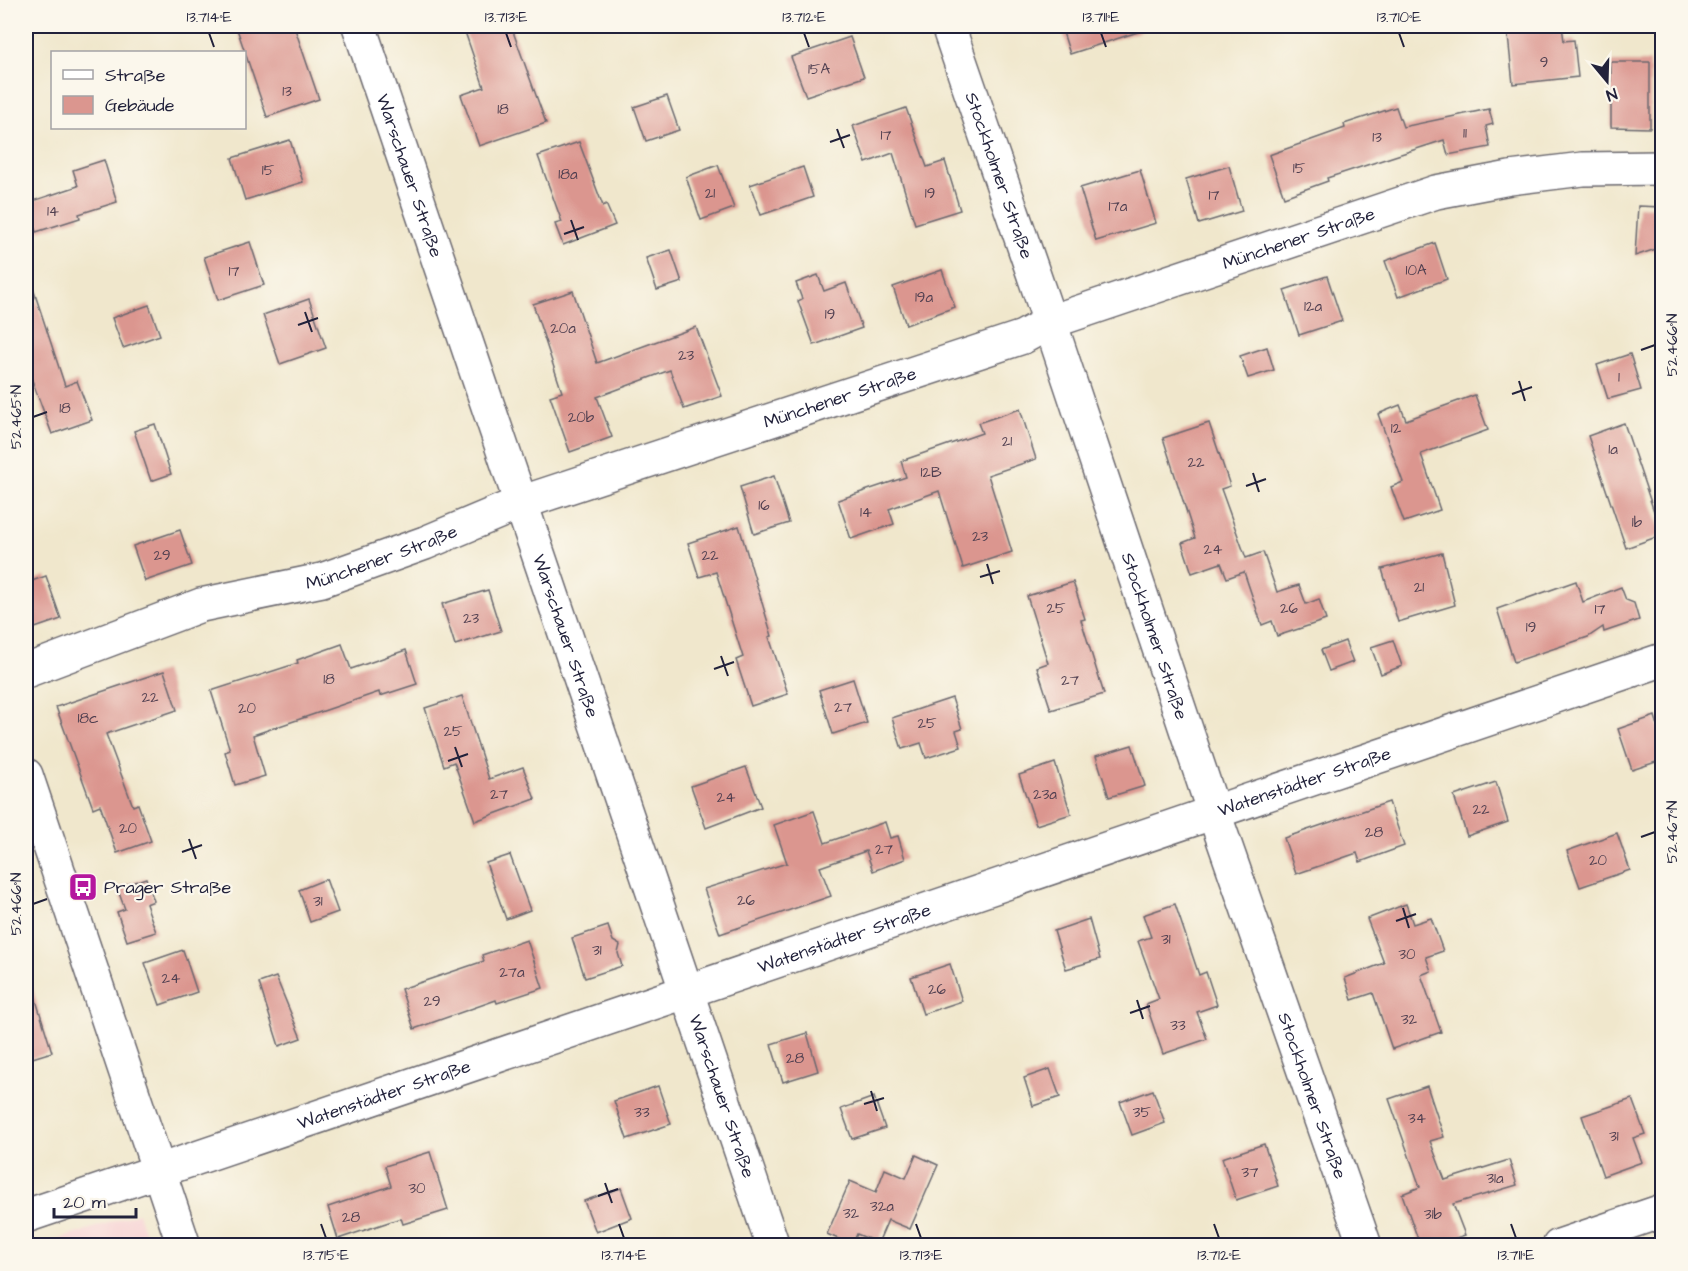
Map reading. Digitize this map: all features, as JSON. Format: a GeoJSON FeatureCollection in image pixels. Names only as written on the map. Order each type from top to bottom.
{"type":"FeatureCollection","features":[{"type":"Feature","properties":{"kind":"street","name":"Warschauer Straße"},"geometry":{"type":"LineString","coordinates":[[359,26],[773,1245]]}},
{"type":"Feature","properties":{"kind":"street","name":"Stockholmer Straße"},"geometry":{"type":"LineString","coordinates":[[948,26],[1050,322],[1214,813],[1365,1245]]}},
{"type":"Feature","properties":{"kind":"street","name":"Münchener Straße"},"geometry":{"type":"LineString","coordinates":[[26,671],[201,605],[322,580],[425,543],[520,503],[1023,337],[1050,322],[1436,192],[1510,178],[1582,169],[1662,168]]}},
{"type":"Feature","properties":{"kind":"street","name":"Watenstädter Straße"},"geometry":{"type":"LineString","coordinates":[[26,1216],[1662,660]]}},
{"type":"Feature","properties":{"kind":"street"},"geometry":{"type":"LineString","coordinates":[[26,775],[184,1245]]}},
{"type":"Feature","properties":{"kind":"street"},"geometry":{"type":"LineString","coordinates":[[1559,1245],[1662,1211]]}},
{"type":"Feature","properties":{"kind":"shaded area"},"geometry":{"type":"Polygon","coordinates":[[[138,1213],[149,1245],[41,1245],[48,1243],[138,1213]]]}},
{"type":"Feature","properties":{"kind":"building"},"geometry":{"type":"Polygon","coordinates":[[[236,26],[294,26],[319,99],[267,117],[236,26]]]}},
{"type":"Feature","properties":{"kind":"building"},"geometry":{"type":"Polygon","coordinates":[[[463,26],[511,26],[546,123],[479,146],[461,95],[484,87],[463,26]]]}},
{"type":"Feature","properties":{"kind":"building"},"geometry":{"type":"Polygon","coordinates":[[[1061,26],[1143,26],[1144,30],[1070,54],[1061,26]]]}},
{"type":"Feature","properties":{"kind":"building"},"geometry":{"type":"Polygon","coordinates":[[[1507,26],[1562,26],[1564,41],[1574,40],[1578,77],[1513,84],[1507,26]]]}},
{"type":"Feature","properties":{"kind":"building"},"geometry":{"type":"Polygon","coordinates":[[[850,37],[864,77],[806,96],[791,57],[850,37]]]}},
{"type":"Feature","properties":{"kind":"building"},"geometry":{"type":"Polygon","coordinates":[[[1611,62],[1650,62],[1650,128],[1611,127],[1611,62]]]}},
{"type":"Feature","properties":{"kind":"building"},"geometry":{"type":"Polygon","coordinates":[[[667,96],[679,130],[646,141],[634,107],[667,96]]]}},
{"type":"Feature","properties":{"kind":"building"},"geometry":{"type":"Polygon","coordinates":[[[1396,107],[1403,127],[1489,109],[1493,124],[1486,126],[1490,147],[1448,155],[1444,140],[1327,178],[1328,181],[1284,197],[1269,155],[1345,128],[1344,124],[1396,107]]]}},
{"type":"Feature","properties":{"kind":"building"},"geometry":{"type":"Polygon","coordinates":[[[906,108],[927,167],[945,161],[960,210],[915,224],[893,153],[866,163],[853,126],[906,108]]]}},
{"type":"Feature","properties":{"kind":"building"},"geometry":{"type":"Polygon","coordinates":[[[290,140],[303,182],[245,200],[232,158],[290,140]]]}},
{"type":"Feature","properties":{"kind":"building"},"geometry":{"type":"Polygon","coordinates":[[[579,142],[603,206],[606,204],[615,225],[563,245],[555,224],[562,222],[538,156],[579,142]]]}},
{"type":"Feature","properties":{"kind":"building"},"geometry":{"type":"Polygon","coordinates":[[[104,160],[117,202],[79,214],[80,218],[36,232],[27,203],[78,186],[73,170],[104,160]]]}},
{"type":"Feature","properties":{"kind":"building"},"geometry":{"type":"Polygon","coordinates":[[[718,165],[734,208],[701,220],[686,177],[718,165]]]}},
{"type":"Feature","properties":{"kind":"building"},"geometry":{"type":"Polygon","coordinates":[[[1229,166],[1242,211],[1199,224],[1186,179],[1229,166]]]}},
{"type":"Feature","properties":{"kind":"building"},"geometry":{"type":"Polygon","coordinates":[[[803,167],[813,197],[761,215],[750,185],[803,167]]]}},
{"type":"Feature","properties":{"kind":"building"},"geometry":{"type":"Polygon","coordinates":[[[1140,170],[1156,223],[1096,241],[1080,188],[1140,170]]]}},
{"type":"Feature","properties":{"kind":"building"},"geometry":{"type":"Polygon","coordinates":[[[1638,206],[1662,207],[1662,247],[1635,256],[1638,206]]]}},
{"type":"Feature","properties":{"kind":"building"},"geometry":{"type":"Polygon","coordinates":[[[250,242],[264,285],[218,300],[204,257],[250,242]]]}},
{"type":"Feature","properties":{"kind":"building"},"geometry":{"type":"Polygon","coordinates":[[[1435,243],[1447,279],[1398,297],[1385,261],[1435,243]]]}},
{"type":"Feature","properties":{"kind":"building"},"geometry":{"type":"Polygon","coordinates":[[[671,250],[682,282],[657,290],[646,258],[671,250]]]}},
{"type":"Feature","properties":{"kind":"building"},"geometry":{"type":"Polygon","coordinates":[[[942,270],[955,307],[906,325],[893,287],[942,270]]]}},
{"type":"Feature","properties":{"kind":"building"},"geometry":{"type":"Polygon","coordinates":[[[818,275],[824,291],[846,283],[862,328],[814,345],[798,301],[802,299],[796,283],[818,275]]]}},
{"type":"Feature","properties":{"kind":"building"},"geometry":{"type":"Polygon","coordinates":[[[1327,276],[1342,321],[1299,335],[1284,290],[1327,276]]]}},
{"type":"Feature","properties":{"kind":"building"},"geometry":{"type":"Polygon","coordinates":[[[30,279],[65,386],[77,381],[92,420],[52,434],[26,364],[26,280],[30,279]]]}},
{"type":"Feature","properties":{"kind":"building"},"geometry":{"type":"Polygon","coordinates":[[[573,291],[597,363],[696,327],[722,396],[684,409],[670,370],[597,397],[612,437],[570,452],[550,396],[562,392],[533,304],[573,291]]]}},
{"type":"Feature","properties":{"kind":"building"},"geometry":{"type":"Polygon","coordinates":[[[309,299],[326,348],[280,364],[263,315],[309,299]]]}},
{"type":"Feature","properties":{"kind":"building"},"geometry":{"type":"Polygon","coordinates":[[[149,305],[160,335],[123,348],[112,318],[149,305]]]}},
{"type":"Feature","properties":{"kind":"building"},"geometry":{"type":"Polygon","coordinates":[[[1267,347],[1274,370],[1248,378],[1240,356],[1267,347]]]}},
{"type":"Feature","properties":{"kind":"building"},"geometry":{"type":"Polygon","coordinates":[[[1630,354],[1641,390],[1608,399],[1597,365],[1630,354]]]}},
{"type":"Feature","properties":{"kind":"building"},"geometry":{"type":"Polygon","coordinates":[[[1475,395],[1488,430],[1421,454],[1440,510],[1404,522],[1391,487],[1403,482],[1378,414],[1400,405],[1406,420],[1475,395]]]}},
{"type":"Feature","properties":{"kind":"building"},"geometry":{"type":"Polygon","coordinates":[[[1020,409],[1036,459],[988,475],[1012,552],[963,568],[939,491],[889,509],[894,524],[851,539],[838,500],[906,477],[901,461],[982,433],[978,423],[1020,409]]]}},
{"type":"Feature","properties":{"kind":"building"},"geometry":{"type":"Polygon","coordinates":[[[1209,423],[1230,486],[1221,489],[1246,558],[1263,552],[1277,592],[1299,585],[1306,604],[1319,599],[1326,620],[1277,636],[1272,621],[1262,625],[1244,572],[1227,578],[1221,563],[1192,573],[1182,543],[1195,538],[1163,438],[1209,423]]]}},
{"type":"Feature","properties":{"kind":"building"},"geometry":{"type":"Polygon","coordinates":[[[1624,423],[1662,535],[1626,548],[1588,436],[1624,423]]]}},
{"type":"Feature","properties":{"kind":"building"},"geometry":{"type":"Polygon","coordinates":[[[155,424],[171,474],[151,481],[134,431],[155,424]]]}},
{"type":"Feature","properties":{"kind":"building"},"geometry":{"type":"Polygon","coordinates":[[[774,476],[789,523],[754,534],[740,487],[774,476]]]}},
{"type":"Feature","properties":{"kind":"building"},"geometry":{"type":"Polygon","coordinates":[[[739,526],[772,636],[769,637],[788,694],[751,706],[736,660],[743,657],[716,572],[699,577],[688,543],[739,526]]]}},
{"type":"Feature","properties":{"kind":"building"},"geometry":{"type":"Polygon","coordinates":[[[180,530],[192,565],[145,581],[133,546],[180,530]]]}},
{"type":"Feature","properties":{"kind":"building"},"geometry":{"type":"Polygon","coordinates":[[[1442,553],[1455,605],[1398,622],[1382,569],[1442,553]]]}},
{"type":"Feature","properties":{"kind":"building"},"geometry":{"type":"Polygon","coordinates":[[[46,576],[61,619],[32,629],[26,612],[26,583],[46,576]]]}},
{"type":"Feature","properties":{"kind":"building"},"geometry":{"type":"Polygon","coordinates":[[[1576,581],[1583,602],[1621,587],[1626,600],[1634,603],[1639,620],[1604,632],[1603,627],[1588,637],[1514,662],[1497,609],[1576,581]]]}},
{"type":"Feature","properties":{"kind":"building"},"geometry":{"type":"Polygon","coordinates":[[[1073,582],[1085,619],[1081,620],[1104,694],[1051,710],[1037,667],[1048,663],[1027,596],[1073,582]]]}},
{"type":"Feature","properties":{"kind":"building"},"geometry":{"type":"Polygon","coordinates":[[[488,590],[501,631],[455,645],[442,604],[488,590]]]}},
{"type":"Feature","properties":{"kind":"building"},"geometry":{"type":"Polygon","coordinates":[[[1393,640],[1402,666],[1381,674],[1371,647],[1393,640]]]}},
{"type":"Feature","properties":{"kind":"building"},"geometry":{"type":"Polygon","coordinates":[[[1345,641],[1353,662],[1329,671],[1321,650],[1345,641]]]}},
{"type":"Feature","properties":{"kind":"building"},"geometry":{"type":"Polygon","coordinates":[[[342,644],[351,669],[406,650],[417,684],[380,696],[379,692],[253,735],[265,776],[235,785],[225,752],[230,750],[211,691],[298,663],[297,660],[342,644]]]}},
{"type":"Feature","properties":{"kind":"building"},"geometry":{"type":"Polygon","coordinates":[[[164,671],[177,710],[106,734],[133,806],[138,804],[151,841],[117,853],[100,805],[93,808],[56,707],[164,671]]]}},
{"type":"Feature","properties":{"kind":"building"},"geometry":{"type":"Polygon","coordinates":[[[853,679],[867,723],[833,734],[819,690],[853,679]]]}},
{"type":"Feature","properties":{"kind":"building"},"geometry":{"type":"Polygon","coordinates":[[[462,696],[489,779],[523,767],[535,799],[475,821],[454,762],[444,766],[425,708],[462,696]]]}},
{"type":"Feature","properties":{"kind":"building"},"geometry":{"type":"Polygon","coordinates":[[[952,698],[962,729],[956,731],[961,747],[926,758],[921,743],[902,749],[892,718],[952,698]]]}},
{"type":"Feature","properties":{"kind":"building"},"geometry":{"type":"Polygon","coordinates":[[[1655,716],[1662,739],[1662,760],[1632,770],[1618,729],[1655,716]]]}},
{"type":"Feature","properties":{"kind":"building"},"geometry":{"type":"Polygon","coordinates":[[[1132,745],[1145,786],[1109,797],[1096,756],[1132,745]]]}},
{"type":"Feature","properties":{"kind":"building"},"geometry":{"type":"Polygon","coordinates":[[[1055,763],[1071,814],[1036,825],[1019,775],[1055,763]]]}},
{"type":"Feature","properties":{"kind":"building"},"geometry":{"type":"Polygon","coordinates":[[[746,767],[761,807],[706,828],[691,786],[746,767]]]}},
{"type":"Feature","properties":{"kind":"building"},"geometry":{"type":"Polygon","coordinates":[[[1496,782],[1508,822],[1467,836],[1454,796],[1496,782]]]}},
{"type":"Feature","properties":{"kind":"building"},"geometry":{"type":"Polygon","coordinates":[[[1389,802],[1404,846],[1360,862],[1357,853],[1296,874],[1284,838],[1389,802]]]}},
{"type":"Feature","properties":{"kind":"building"},"geometry":{"type":"Polygon","coordinates":[[[814,811],[825,843],[885,822],[890,838],[898,836],[905,859],[873,871],[866,851],[820,867],[831,896],[720,934],[704,889],[787,863],[774,825],[814,811]]]}},
{"type":"Feature","properties":{"kind":"building"},"geometry":{"type":"Polygon","coordinates":[[[1617,833],[1630,870],[1580,887],[1567,851],[1617,833]]]}},
{"type":"Feature","properties":{"kind":"building"},"geometry":{"type":"Polygon","coordinates":[[[510,855],[530,910],[506,919],[486,863],[510,855]]]}},
{"type":"Feature","properties":{"kind":"building"},"geometry":{"type":"Polygon","coordinates":[[[146,878],[154,901],[146,904],[156,932],[127,941],[117,912],[125,909],[117,888],[146,878]]]}},
{"type":"Feature","properties":{"kind":"building"},"geometry":{"type":"Polygon","coordinates":[[[326,879],[338,912],[310,922],[299,890],[326,879]]]}},
{"type":"Feature","properties":{"kind":"building"},"geometry":{"type":"Polygon","coordinates":[[[1175,904],[1199,975],[1206,972],[1217,1005],[1197,1012],[1207,1039],[1163,1054],[1146,1004],[1159,999],[1138,941],[1151,937],[1143,915],[1175,904]]]}},
{"type":"Feature","properties":{"kind":"building"},"geometry":{"type":"Polygon","coordinates":[[[1406,904],[1413,924],[1431,918],[1443,951],[1426,957],[1431,971],[1421,975],[1441,1032],[1392,1049],[1373,993],[1352,1000],[1345,978],[1384,963],[1367,919],[1406,904]]]}},
{"type":"Feature","properties":{"kind":"building"},"geometry":{"type":"Polygon","coordinates":[[[1089,919],[1100,959],[1066,969],[1054,931],[1089,919]]]}},
{"type":"Feature","properties":{"kind":"building"},"geometry":{"type":"Polygon","coordinates":[[[608,926],[613,941],[620,945],[618,953],[622,966],[585,978],[572,938],[608,926]]]}},
{"type":"Feature","properties":{"kind":"building"},"geometry":{"type":"Polygon","coordinates":[[[527,940],[543,988],[497,1003],[496,1000],[414,1029],[401,989],[484,961],[482,955],[527,940]]]}},
{"type":"Feature","properties":{"kind":"building"},"geometry":{"type":"Polygon","coordinates":[[[183,950],[197,992],[160,1005],[145,963],[183,950]]]}},
{"type":"Feature","properties":{"kind":"building"},"geometry":{"type":"Polygon","coordinates":[[[950,964],[962,1001],[923,1014],[911,977],[950,964]]]}},
{"type":"Feature","properties":{"kind":"building"},"geometry":{"type":"Polygon","coordinates":[[[276,977],[301,1038],[279,1046],[259,983],[276,977]]]}},
{"type":"Feature","properties":{"kind":"building"},"geometry":{"type":"Polygon","coordinates":[[[31,984],[52,1052],[26,1060],[26,985],[31,984]]]}},
{"type":"Feature","properties":{"kind":"building"},"geometry":{"type":"Polygon","coordinates":[[[807,1033],[818,1071],[783,1082],[771,1044],[807,1033]]]}},
{"type":"Feature","properties":{"kind":"building"},"geometry":{"type":"Polygon","coordinates":[[[1050,1069],[1060,1097],[1033,1106],[1024,1078],[1050,1069]]]}},
{"type":"Feature","properties":{"kind":"building"},"geometry":{"type":"Polygon","coordinates":[[[658,1086],[671,1124],[627,1139],[614,1101],[658,1086]]]}},
{"type":"Feature","properties":{"kind":"building"},"geometry":{"type":"Polygon","coordinates":[[[1427,1086],[1444,1137],[1430,1141],[1445,1180],[1509,1160],[1517,1185],[1453,1204],[1465,1235],[1435,1245],[1420,1245],[1402,1194],[1420,1187],[1389,1099],[1427,1086]]]}},
{"type":"Feature","properties":{"kind":"building"},"geometry":{"type":"Polygon","coordinates":[[[1153,1090],[1165,1123],[1132,1135],[1120,1102],[1153,1090]]]}},
{"type":"Feature","properties":{"kind":"building"},"geometry":{"type":"Polygon","coordinates":[[[874,1097],[885,1128],[852,1139],[841,1109],[874,1097]]]}},
{"type":"Feature","properties":{"kind":"building"},"geometry":{"type":"Polygon","coordinates":[[[1632,1099],[1645,1134],[1633,1138],[1642,1162],[1603,1176],[1582,1116],[1632,1099]]]}},
{"type":"Feature","properties":{"kind":"building"},"geometry":{"type":"Polygon","coordinates":[[[1264,1144],[1278,1186],[1236,1200],[1222,1158],[1264,1144]]]}},
{"type":"Feature","properties":{"kind":"building"},"geometry":{"type":"Polygon","coordinates":[[[430,1152],[448,1210],[403,1224],[401,1218],[338,1239],[328,1207],[391,1186],[385,1166],[430,1152]]]}},
{"type":"Feature","properties":{"kind":"building"},"geometry":{"type":"Polygon","coordinates":[[[916,1155],[938,1165],[910,1229],[888,1220],[878,1243],[857,1234],[852,1245],[827,1234],[850,1181],[876,1192],[885,1169],[906,1178],[916,1155]]]}},
{"type":"Feature","properties":{"kind":"building"},"geometry":{"type":"Polygon","coordinates":[[[621,1188],[632,1218],[596,1232],[584,1201],[621,1188]]]}},
{"type":"Feature","properties":{"kind":"place","name":"Prager Straße"},"geometry":{"type":"Point","coordinates":[83,887]}}]}
